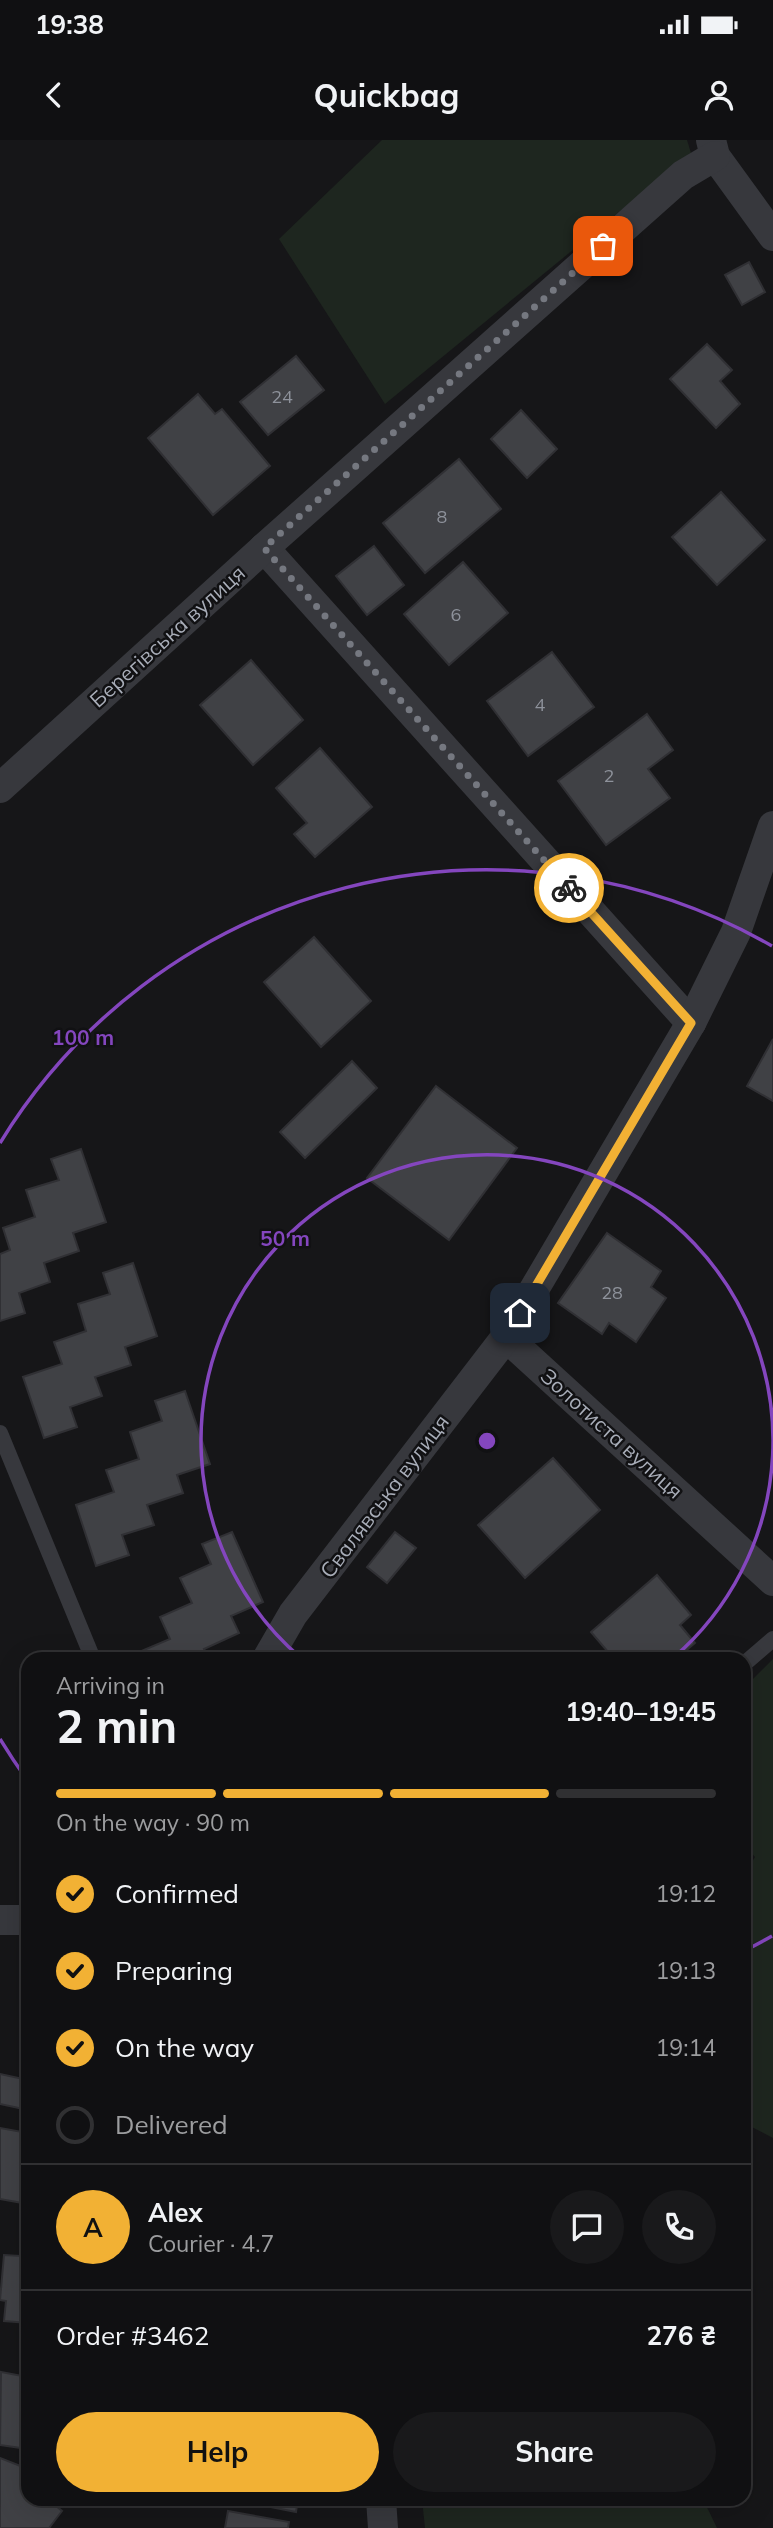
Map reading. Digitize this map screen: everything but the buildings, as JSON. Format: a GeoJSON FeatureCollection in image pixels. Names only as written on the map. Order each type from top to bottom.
{"type":"FeatureCollection","features":[{"type":"Feature","properties":{"kind":"street"},"geometry":{"type":"LineString","coordinates":[[713,148],[773,236]]}},
{"type":"Feature","properties":{"kind":"street","name":"Берегівська вулиця"},"geometry":{"type":"LineString","coordinates":[[0,788],[264,548],[713,148]]}},
{"type":"Feature","properties":{"kind":"street"},"geometry":{"type":"LineString","coordinates":[[264,548],[691,1023]]}},
{"type":"Feature","properties":{"kind":"street"},"geometry":{"type":"LineString","coordinates":[[506,1337],[691,1023],[736,932],[773,825]]}},
{"type":"Feature","properties":{"kind":"street","name":"Золотиста вулиця"},"geometry":{"type":"LineString","coordinates":[[506,1337],[773,1581]]}},
{"type":"Feature","properties":{"kind":"street","name":"Свалявська вулиця"},"geometry":{"type":"LineString","coordinates":[[271,1652],[293,1614],[506,1337]]}},
{"type":"Feature","properties":{"kind":"street"},"geometry":{"type":"LineString","coordinates":[[0,1920],[21,1920]]}},
{"type":"Feature","properties":{"kind":"street"},"geometry":{"type":"LineString","coordinates":[[381,2506],[383,2528]]}},
{"type":"Feature","properties":{"kind":"lane"},"geometry":{"type":"LineString","coordinates":[[0,1433],[90,1652]]}},
{"type":"Feature","properties":{"kind":"lane"},"geometry":{"type":"LineString","coordinates":[[751,1658],[773,1639]]}},
{"type":"Feature","properties":{"kind":"shaded area"},"geometry":{"type":"Polygon","coordinates":[[[382,140],[687,140],[691,153],[385,404],[279,239],[382,140]]]}},
{"type":"Feature","properties":{"kind":"shaded area"},"geometry":{"type":"Polygon","coordinates":[[[773,1659],[773,2138],[751,2127],[751,1864],[755,1857],[751,1853],[751,1681],[773,1659]]]}},
{"type":"Feature","properties":{"kind":"shaded area"},"geometry":{"type":"Polygon","coordinates":[[[423,2506],[706,2506],[717,2528],[425,2528],[423,2506]]]}},
{"type":"Feature","properties":{"kind":"way so far"},"geometry":{"type":"LineString","coordinates":[[569,888],[264,548],[603,246]]}},
{"type":"Feature","properties":{"kind":"route"},"geometry":{"type":"LineString","coordinates":[[520,1313],[691,1023],[569,888]]}}]}
